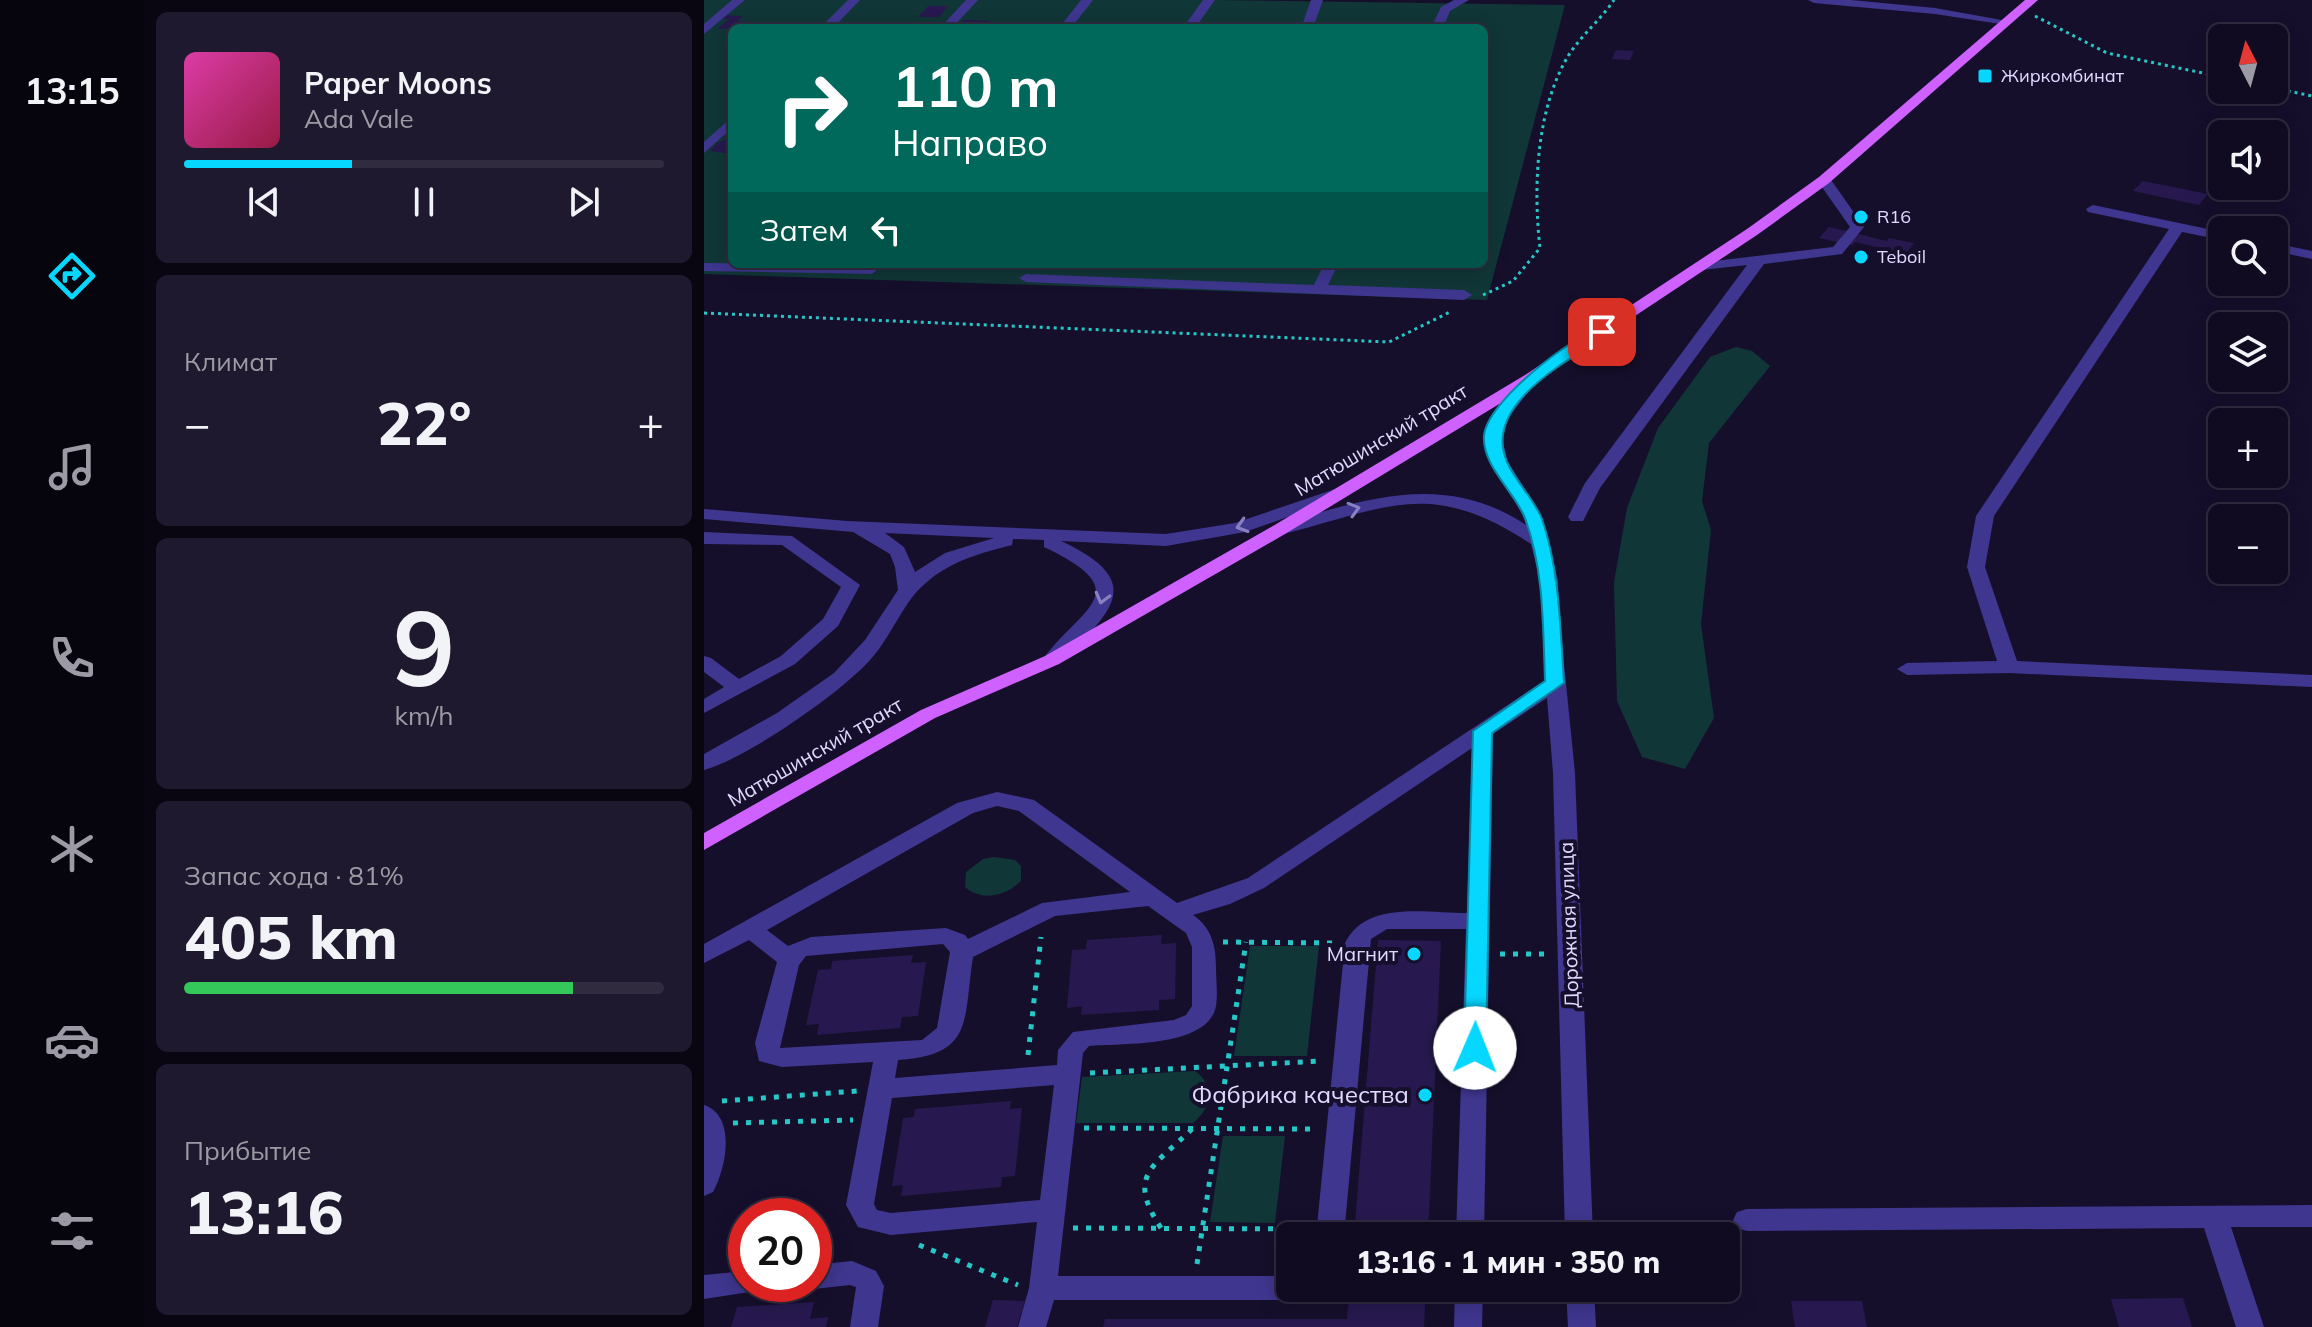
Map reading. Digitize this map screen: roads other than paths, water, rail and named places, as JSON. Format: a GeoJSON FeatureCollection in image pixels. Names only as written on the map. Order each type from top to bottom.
{"type":"FeatureCollection","features":[{"type":"Feature","properties":{"kind":"main road","name":"Матюшинский тракт"},"geometry":{"type":"LineString","coordinates":[[704,843],[928,714],[1052,660],[1279,530],[1531,378],[1702,266],[1824,180],[2032,0]]}},
{"type":"Feature","properties":{"kind":"street"},"geometry":{"type":"LineString","coordinates":[[704,30],[739,0]]}},
{"type":"Feature","properties":{"kind":"street"},"geometry":{"type":"LineString","coordinates":[[830,24],[854,0]]}},
{"type":"Feature","properties":{"kind":"street"},"geometry":{"type":"LineString","coordinates":[[950,24],[972,0]]}},
{"type":"Feature","properties":{"kind":"street"},"geometry":{"type":"LineString","coordinates":[[1068,24],[1087,0]]}},
{"type":"Feature","properties":{"kind":"street"},"geometry":{"type":"LineString","coordinates":[[1192,24],[1209,0]]}},
{"type":"Feature","properties":{"kind":"street"},"geometry":{"type":"LineString","coordinates":[[1308,24],[1317,0]]}},
{"type":"Feature","properties":{"kind":"street"},"geometry":{"type":"LineString","coordinates":[[1439,24],[1445,9],[1463,0]]}},
{"type":"Feature","properties":{"kind":"street"},"geometry":{"type":"LineString","coordinates":[[1814,0],[1935,11],[2007,22]]}},
{"type":"Feature","properties":{"kind":"street"},"geometry":{"type":"LineString","coordinates":[[704,149],[728,125]]}},
{"type":"Feature","properties":{"kind":"street"},"geometry":{"type":"LineString","coordinates":[[1702,266],[1837,251],[1857,227],[1824,180]]}},
{"type":"Feature","properties":{"kind":"street"},"geometry":{"type":"LineString","coordinates":[[2093,209],[2208,233]]}},
{"type":"Feature","properties":{"kind":"street"},"geometry":{"type":"LineString","coordinates":[[2009,667],[1976,567],[1985,516],[2178,227]]}},
{"type":"Feature","properties":{"kind":"street"},"geometry":{"type":"LineString","coordinates":[[2288,250],[2312,255]]}},
{"type":"Feature","properties":{"kind":"street"},"geometry":{"type":"LineString","coordinates":[[1577,517],[1591,487],[1759,260]]}},
{"type":"Feature","properties":{"kind":"street"},"geometry":{"type":"LineString","coordinates":[[704,267],[728,264]]}},
{"type":"Feature","properties":{"kind":"street"},"geometry":{"type":"LineString","coordinates":[[824,268],[874,268]]}},
{"type":"Feature","properties":{"kind":"street"},"geometry":{"type":"LineString","coordinates":[[1032,268],[1026,278],[1464,295]]}},
{"type":"Feature","properties":{"kind":"street"},"geometry":{"type":"LineString","coordinates":[[1180,284],[1188,268]]}},
{"type":"Feature","properties":{"kind":"street"},"geometry":{"type":"LineString","coordinates":[[1319,289],[1329,268]]}},
{"type":"Feature","properties":{"kind":"street","name":"Дорожная улица"},"geometry":{"type":"LineString","coordinates":[[1531,378],[1500,417],[1492,436],[1499,462],[1533,517],[1549,580],[1549,614],[1564,773],[1579,1222]]}},
{"type":"Feature","properties":{"kind":"street"},"geometry":{"type":"LineString","coordinates":[[704,514],[847,526],[1137,541],[1189,538],[1239,528],[1342,492]]}},
{"type":"Feature","properties":{"kind":"street"},"geometry":{"type":"LineString","coordinates":[[1279,530],[1376,502],[1431,496],[1459,499],[1488,509],[1513,522],[1538,541]]}},
{"type":"Feature","properties":{"kind":"street"},"geometry":{"type":"LineString","coordinates":[[847,526],[876,535],[897,549],[906,564],[907,590]]}},
{"type":"Feature","properties":{"kind":"street"},"geometry":{"type":"LineString","coordinates":[[704,763],[793,713],[828,688],[881,635],[907,590],[943,562],[968,551],[1033,536],[1085,557],[1099,569],[1106,583],[1105,600],[1096,616],[1052,660]]}},
{"type":"Feature","properties":{"kind":"street"},"geometry":{"type":"LineString","coordinates":[[704,538],[786,540],[851,585],[831,622],[788,660],[704,707]]}},
{"type":"Feature","properties":{"kind":"street"},"geometry":{"type":"LineString","coordinates":[[704,662],[738,688]]}},
{"type":"Feature","properties":{"kind":"street"},"geometry":{"type":"LineString","coordinates":[[1907,669],[2009,667],[2312,681]]}},
{"type":"Feature","properties":{"kind":"street"},"geometry":{"type":"LineString","coordinates":[[1175,912],[1222,898],[1256,883],[1555,683]]}},
{"type":"Feature","properties":{"kind":"street"},"geometry":{"type":"LineString","coordinates":[[1470,1222],[1483,731]]}},
{"type":"Feature","properties":{"kind":"street"},"geometry":{"type":"LineString","coordinates":[[704,955],[965,808],[997,799],[1026,805],[1190,922],[1203,942],[1204,1007],[1195,1021],[1178,1029],[1082,1038],[1071,1050],[1043,1291],[1032,1327]]}},
{"type":"Feature","properties":{"kind":"street"},"geometry":{"type":"LineString","coordinates":[[962,952],[1043,911],[1155,897]]}},
{"type":"Feature","properties":{"kind":"street"},"geometry":{"type":"LineString","coordinates":[[1331,1222],[1357,943],[1366,928],[1387,921],[1478,921]]}},
{"type":"Feature","properties":{"kind":"street"},"geometry":{"type":"LineString","coordinates":[[751,929],[789,959]]}},
{"type":"Feature","properties":{"kind":"street"},"geometry":{"type":"LineString","coordinates":[[946,936],[957,941],[962,952],[949,1031],[945,1038],[926,1049],[782,1058],[768,1054],[767,1043],[789,959],[798,950],[811,945],[946,936]]}},
{"type":"Feature","properties":{"kind":"street"},"geometry":{"type":"LineString","coordinates":[[887,1052],[860,1205],[862,1214],[877,1223],[1051,1219]]}},
{"type":"Feature","properties":{"kind":"street"},"geometry":{"type":"LineString","coordinates":[[881,1089],[1068,1074]]}},
{"type":"Feature","properties":{"kind":"street"},"geometry":{"type":"LineString","coordinates":[[704,1185],[713,1142],[711,1114]]}},
{"type":"Feature","properties":{"kind":"street"},"geometry":{"type":"LineString","coordinates":[[1747,1220],[2312,1216]]}},
{"type":"Feature","properties":{"kind":"street"},"geometry":{"type":"LineString","coordinates":[[2214,1217],[2250,1327]]}},
{"type":"Feature","properties":{"kind":"street"},"geometry":{"type":"LineString","coordinates":[[832,1275],[852,1273],[866,1279],[870,1286],[864,1327]]}},
{"type":"Feature","properties":{"kind":"street"},"geometry":{"type":"LineString","coordinates":[[704,1287],[728,1285]]}},
{"type":"Feature","properties":{"kind":"street"},"geometry":{"type":"LineString","coordinates":[[1043,1291],[1276,1288]]}},
{"type":"Feature","properties":{"kind":"street"},"geometry":{"type":"LineString","coordinates":[[1468,1327],[1469,1302]]}},
{"type":"Feature","properties":{"kind":"street"},"geometry":{"type":"LineString","coordinates":[[1581,1302],[1582,1327]]}},
{"type":"Feature","properties":{"kind":"place","name":"Жиркомбинат"},"geometry":{"type":"Point","coordinates":[1985,76]}},
{"type":"Feature","properties":{"kind":"place","name":"R16"},"geometry":{"type":"Point","coordinates":[1861,217]}},
{"type":"Feature","properties":{"kind":"place","name":"Teboil"},"geometry":{"type":"Point","coordinates":[1861,257]}},
{"type":"Feature","properties":{"kind":"place","name":"Магнит"},"geometry":{"type":"Point","coordinates":[1414,954]}},
{"type":"Feature","properties":{"kind":"place","name":"Фабрика качества"},"geometry":{"type":"Point","coordinates":[1425,1095]}}]}
